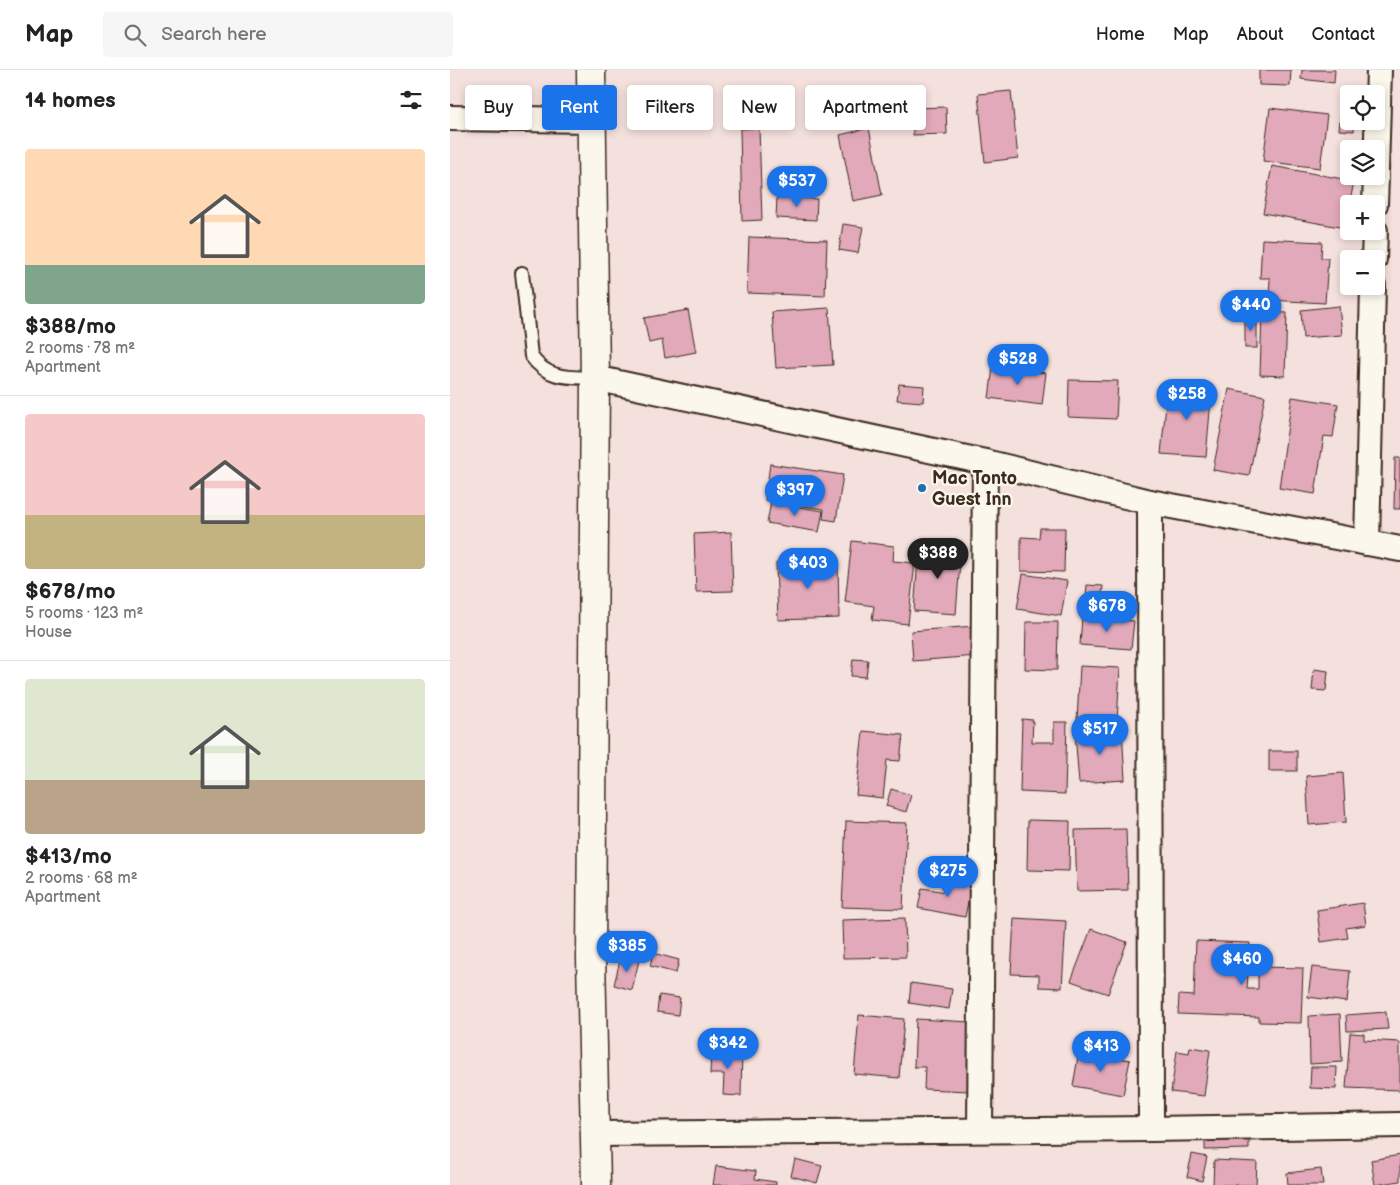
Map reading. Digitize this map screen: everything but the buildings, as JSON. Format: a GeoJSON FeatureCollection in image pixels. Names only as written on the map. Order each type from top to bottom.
{"type":"FeatureCollection","features":[{"type":"Feature","properties":{"kind":"street"},"geometry":{"type":"LineString","coordinates":[[591,70],[591,85]]}},
{"type":"Feature","properties":{"kind":"street"},"geometry":{"type":"LineString","coordinates":[[1377,140],[1379,70]]}},
{"type":"Feature","properties":{"kind":"street"},"geometry":{"type":"LineString","coordinates":[[450,118],[542,119]]}},
{"type":"Feature","properties":{"kind":"street"},"geometry":{"type":"LineString","coordinates":[[592,130],[595,378],[591,957],[596,1185]]}},
{"type":"Feature","properties":{"kind":"street"},"geometry":{"type":"LineString","coordinates":[[1367,543],[1373,295]]}},
{"type":"Feature","properties":{"kind":"street"},"geometry":{"type":"LineString","coordinates":[[595,378],[985,462],[1150,502],[1400,550]]}},
{"type":"Feature","properties":{"kind":"street"},"geometry":{"type":"LineString","coordinates":[[980,1129],[985,462]]}},
{"type":"Feature","properties":{"kind":"street"},"geometry":{"type":"LineString","coordinates":[[1150,502],[1151,1129]]}},
{"type":"Feature","properties":{"kind":"street"},"geometry":{"type":"LineString","coordinates":[[596,1134],[1400,1125]]}},
{"type":"Feature","properties":{"kind":"lane"},"geometry":{"type":"LineString","coordinates":[[522,272],[531,356],[536,364],[543,370],[560,377],[595,378]]}},
{"type":"Feature","properties":{"kind":"place","name":"Mac Tonto Guest Inn"},"geometry":{"type":"Point","coordinates":[922,488]}}]}
